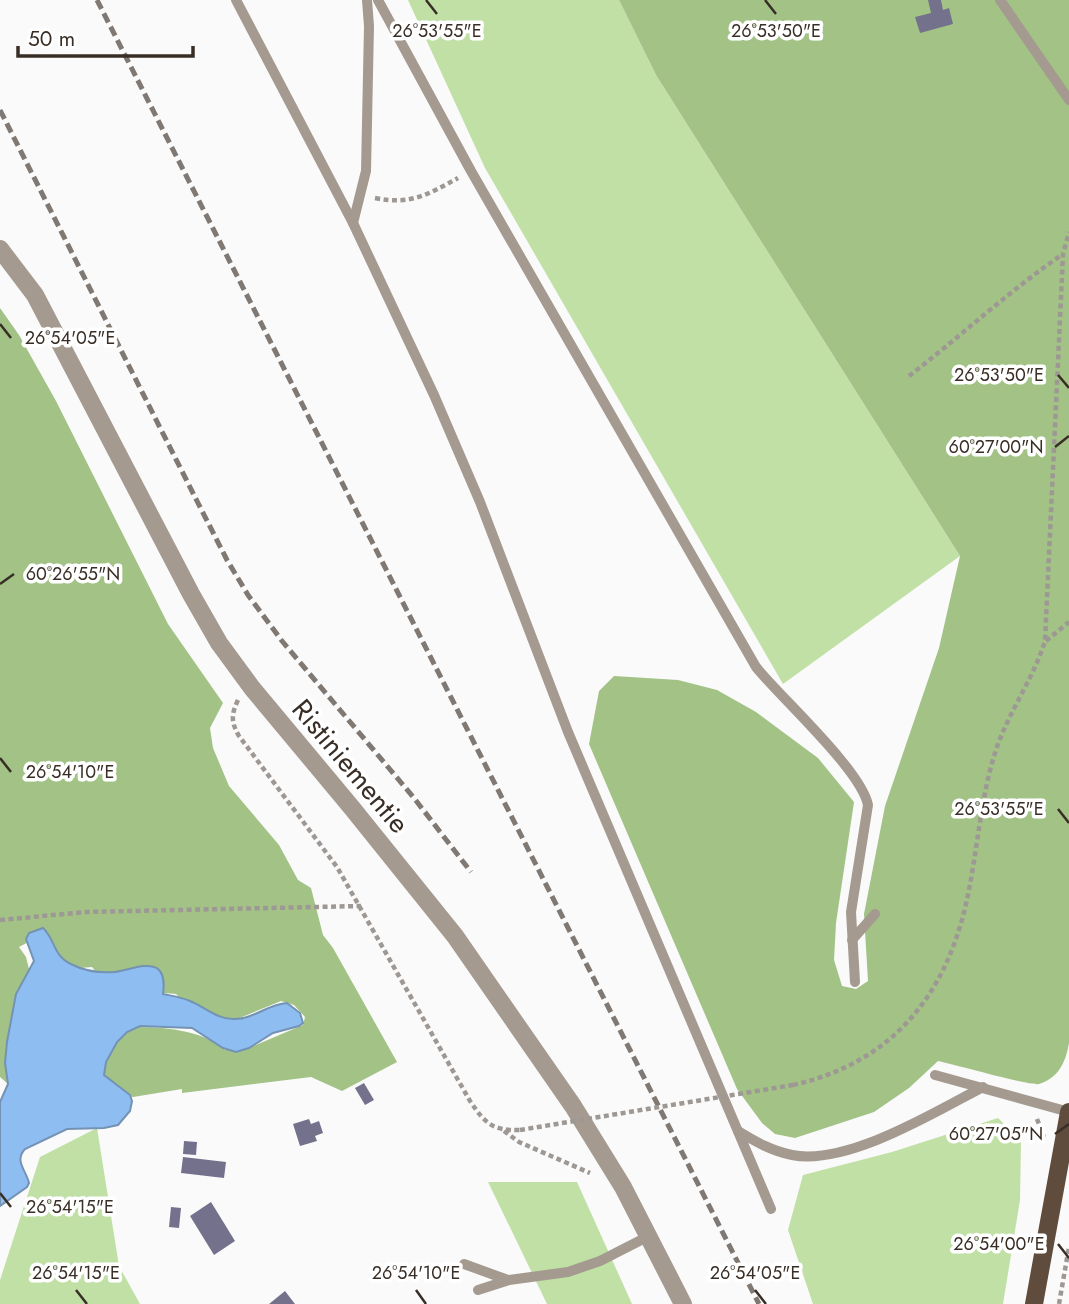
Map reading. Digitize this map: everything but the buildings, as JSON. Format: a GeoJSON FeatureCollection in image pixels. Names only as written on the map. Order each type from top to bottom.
{"type":"FeatureCollection","features":[{"type":"Feature","properties":{"kind":"main road"},"geometry":{"type":"LineString","coordinates":[[1034,1304],[1069,1112]]}},
{"type":"Feature","properties":{"kind":"street","name":"Ristiniementie"},"geometry":{"type":"LineString","coordinates":[[0,249],[35,295],[219,643],[252,688],[455,936],[573,1106],[623,1187],[683,1304]]}},
{"type":"Feature","properties":{"kind":"lane"},"geometry":{"type":"LineString","coordinates":[[236,0],[353,223],[435,395],[568,732],[771,1209]]}},
{"type":"Feature","properties":{"kind":"lane"},"geometry":{"type":"LineString","coordinates":[[353,223],[366,171],[369,26],[366,0]]}},
{"type":"Feature","properties":{"kind":"lane"},"geometry":{"type":"LineString","coordinates":[[378,0],[471,171],[756,667],[776,692],[828,745],[866,794],[868,805],[850,912],[855,982]]}},
{"type":"Feature","properties":{"kind":"lane"},"geometry":{"type":"LineString","coordinates":[[999,0],[1069,100]]}},
{"type":"Feature","properties":{"kind":"lane"},"geometry":{"type":"LineString","coordinates":[[852,940],[875,914]]}},
{"type":"Feature","properties":{"kind":"lane"},"geometry":{"type":"LineString","coordinates":[[935,1074],[1069,1112]]}},
{"type":"Feature","properties":{"kind":"lane"},"geometry":{"type":"LineString","coordinates":[[738,1131],[765,1147],[795,1156],[834,1153],[881,1140],[984,1087]]}},
{"type":"Feature","properties":{"kind":"lane"},"geometry":{"type":"LineString","coordinates":[[478,1290],[509,1280],[568,1272],[600,1261],[649,1236]]}},
{"type":"Feature","properties":{"kind":"lane"},"geometry":{"type":"LineString","coordinates":[[464,1264],[509,1280]]}},
{"type":"Feature","properties":{"kind":"path"},"geometry":{"type":"LineString","coordinates":[[360,196],[397,202],[428,194],[471,171]]}},
{"type":"Feature","properties":{"kind":"path"},"geometry":{"type":"LineString","coordinates":[[504,1131],[819,1079],[843,1070],[889,1042],[911,1020],[942,973],[965,905],[995,753],[1013,710],[1039,661],[1045,641],[1063,254],[1069,232]]}},
{"type":"Feature","properties":{"kind":"path"},"geometry":{"type":"LineString","coordinates":[[909,376],[1023,281],[1063,254]]}},
{"type":"Feature","properties":{"kind":"path"},"geometry":{"type":"LineString","coordinates":[[1045,641],[1069,622]]}},
{"type":"Feature","properties":{"kind":"path"},"geometry":{"type":"LineString","coordinates":[[252,688],[239,699],[233,710],[232,723],[239,736],[318,839],[361,906],[482,1118],[492,1127],[504,1131],[519,1142],[596,1175]]}},
{"type":"Feature","properties":{"kind":"path"},"geometry":{"type":"LineString","coordinates":[[0,920],[86,912],[361,906]]}},
{"type":"Feature","properties":{"kind":"path"},"geometry":{"type":"LineString","coordinates":[[1059,1304],[1069,1247]]}},
{"type":"Feature","properties":{"kind":"green space"},"geometry":{"type":"Polygon","coordinates":[[[408,0],[619,0],[656,75],[960,556],[783,684],[485,168],[408,0]]]}},
{"type":"Feature","properties":{"kind":"green space"},"geometry":{"type":"Polygon","coordinates":[[[619,0],[1069,0],[1069,1043],[1060,1068],[1052,1078],[1039,1084],[938,1061],[909,1088],[874,1112],[795,1138],[775,1134],[762,1123],[737,1089],[589,744],[599,691],[614,676],[678,680],[717,690],[756,712],[818,758],[854,802],[836,923],[834,960],[842,986],[856,989],[868,981],[864,914],[885,806],[939,648],[960,556],[656,75],[619,0]]]}},
{"type":"Feature","properties":{"kind":"green space"},"geometry":{"type":"Polygon","coordinates":[[[0,308],[19,335],[56,401],[168,624],[223,703],[210,728],[213,748],[229,786],[279,845],[298,880],[311,888],[323,935],[397,1062],[342,1091],[311,1077],[182,1093],[182,1089],[133,1097],[122,1095],[97,1075],[115,1040],[132,1027],[193,1033],[225,1050],[244,1050],[303,1025],[305,1017],[294,1005],[281,1001],[230,1022],[185,1003],[176,994],[165,993],[149,1000],[98,974],[92,967],[56,970],[38,937],[19,947],[26,957],[30,973],[5,1065],[8,1084],[0,1077],[0,308]]]}},
{"type":"Feature","properties":{"kind":"green space"},"geometry":{"type":"Polygon","coordinates":[[[998,1118],[1021,1141],[1020,1200],[1003,1304],[813,1304],[788,1230],[803,1175],[892,1152],[998,1118]]]}},
{"type":"Feature","properties":{"kind":"green space"},"geometry":{"type":"Polygon","coordinates":[[[97,1128],[119,1266],[140,1304],[0,1304],[0,1280],[40,1157],[97,1128]]]}},
{"type":"Feature","properties":{"kind":"green space"},"geometry":{"type":"Polygon","coordinates":[[[488,1182],[577,1182],[632,1304],[547,1304],[488,1182]]]}},
{"type":"Feature","properties":{"kind":"water"},"geometry":{"type":"Polygon","coordinates":[[[43,928],[61,957],[78,967],[110,972],[143,966],[153,967],[162,974],[163,994],[187,1000],[217,1015],[229,1019],[242,1018],[287,1003],[300,1013],[303,1023],[273,1033],[249,1048],[236,1052],[223,1048],[192,1028],[140,1026],[127,1032],[117,1042],[106,1062],[104,1075],[130,1095],[130,1111],[118,1125],[67,1129],[25,1149],[21,1162],[29,1183],[0,1206],[0,1102],[8,1084],[5,1063],[7,1042],[16,994],[34,961],[26,939],[29,933],[43,928]]]}},
{"type":"Feature","properties":{"kind":"railway"},"geometry":{"type":"LineString","coordinates":[[97,0],[759,1304]]}},
{"type":"Feature","properties":{"kind":"railway"},"geometry":{"type":"LineString","coordinates":[[0,110],[227,560],[248,595],[282,641],[414,798],[471,872]]}}]}
